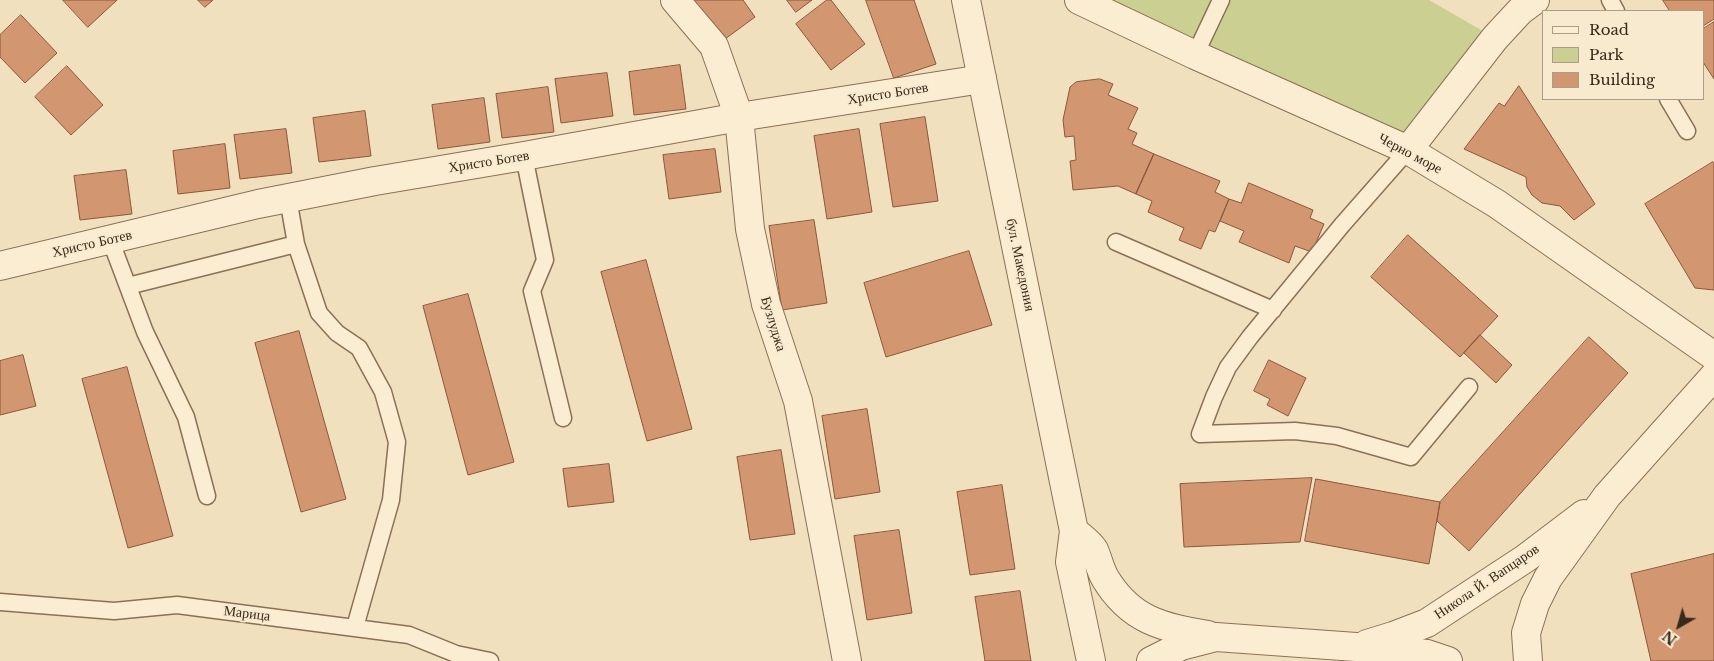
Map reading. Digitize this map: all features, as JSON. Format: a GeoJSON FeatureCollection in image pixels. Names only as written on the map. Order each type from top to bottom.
{"type":"FeatureCollection","features":[{"type":"Feature","properties":{"kind":"street","name":"Бузлуджа"},"geometry":{"type":"LineString","coordinates":[[675,0],[714,46],[739,117],[750,229],[766,304],[798,401],[846,661]]}},
{"type":"Feature","properties":{"kind":"street","name":"бул. Македония"},"geometry":{"type":"LineString","coordinates":[[966,0],[1074,531],[1070,562],[1091,661]]}},
{"type":"Feature","properties":{"kind":"street","name":"Черно море"},"geometry":{"type":"LineString","coordinates":[[1080,0],[1195,55],[1408,150],[1497,204],[1714,356]]}},
{"type":"Feature","properties":{"kind":"street"},"geometry":{"type":"LineString","coordinates":[[1408,150],[1495,38],[1520,10],[1534,0]]}},
{"type":"Feature","properties":{"kind":"street","name":"Христо Ботев"},"geometry":{"type":"LineString","coordinates":[[0,266],[288,198],[374,181],[739,117],[982,79]]}},
{"type":"Feature","properties":{"kind":"street","name":"Никола Й. Вапцаров"},"geometry":{"type":"LineString","coordinates":[[1528,661],[1526,632],[1535,604],[1548,578],[1607,496],[1714,376]]}},
{"type":"Feature","properties":{"kind":"street","name":"Никола Й. Вапцаров"},"geometry":{"type":"LineString","coordinates":[[1356,647],[1427,623],[1526,558],[1607,496]]}},
{"type":"Feature","properties":{"kind":"street"},"geometry":{"type":"LineString","coordinates":[[1074,531],[1093,548],[1104,576],[1116,594],[1140,616],[1172,628],[1216,637],[1321,652],[1356,647],[1428,654],[1448,661]]}},
{"type":"Feature","properties":{"kind":"street"},"geometry":{"type":"LineString","coordinates":[[1151,661],[1181,646],[1216,637]]}},
{"type":"Feature","properties":{"kind":"lane"},"geometry":{"type":"LineString","coordinates":[[1195,55],[1221,0]]}},
{"type":"Feature","properties":{"kind":"lane"},"geometry":{"type":"LineString","coordinates":[[1669,100],[1687,131]]}},
{"type":"Feature","properties":{"kind":"lane"},"geometry":{"type":"LineString","coordinates":[[1408,150],[1342,225],[1250,336],[1228,367],[1200,434],[1295,431],[1337,436],[1411,457],[1470,387]]}},
{"type":"Feature","properties":{"kind":"lane"},"geometry":{"type":"LineString","coordinates":[[524,156],[545,260],[532,291],[563,418]]}},
{"type":"Feature","properties":{"kind":"lane"},"geometry":{"type":"LineString","coordinates":[[288,198],[296,244],[319,313],[337,333],[359,348],[383,392],[397,442],[391,500],[355,627]]}},
{"type":"Feature","properties":{"kind":"lane"},"geometry":{"type":"LineString","coordinates":[[110,239],[145,332],[186,417],[207,496]]}},
{"type":"Feature","properties":{"kind":"lane"},"geometry":{"type":"LineString","coordinates":[[1116,242],[1272,310]]}},
{"type":"Feature","properties":{"kind":"lane"},"geometry":{"type":"LineString","coordinates":[[128,286],[296,244]]}},
{"type":"Feature","properties":{"kind":"lane","name":"Марица"},"geometry":{"type":"LineString","coordinates":[[0,602],[114,611],[177,605],[409,635],[456,654],[490,661]]}},
{"type":"Feature","properties":{"kind":"green space"},"geometry":{"type":"Polygon","coordinates":[[[1079,0],[1429,0],[1495,38],[1408,150],[1079,0]]]}},
{"type":"Feature","properties":{"kind":"building"},"geometry":{"type":"Polygon","coordinates":[[[63,0],[117,0],[88,27],[63,0]]]}},
{"type":"Feature","properties":{"kind":"building"},"geometry":{"type":"Polygon","coordinates":[[[198,0],[213,0],[205,7],[198,0]]]}},
{"type":"Feature","properties":{"kind":"building"},"geometry":{"type":"Polygon","coordinates":[[[689,0],[743,0],[755,17],[721,42],[689,0]]]}},
{"type":"Feature","properties":{"kind":"building"},"geometry":{"type":"Polygon","coordinates":[[[787,0],[812,0],[796,12],[787,0]]]}},
{"type":"Feature","properties":{"kind":"building"},"geometry":{"type":"Polygon","coordinates":[[[827,0],[831,0],[865,44],[831,70],[796,24],[827,0]]]}},
{"type":"Feature","properties":{"kind":"building"},"geometry":{"type":"Polygon","coordinates":[[[866,0],[914,0],[936,64],[894,78],[866,0]]]}},
{"type":"Feature","properties":{"kind":"building"},"geometry":{"type":"Polygon","coordinates":[[[1663,0],[1714,0],[1714,19],[1704,25],[1704,10],[1669,10],[1663,0]]]}},
{"type":"Feature","properties":{"kind":"building"},"geometry":{"type":"Polygon","coordinates":[[[21,15],[57,53],[25,83],[0,57],[0,35],[21,15]]]}},
{"type":"Feature","properties":{"kind":"building"},"geometry":{"type":"Polygon","coordinates":[[[1714,22],[1714,79],[1704,64],[1704,28],[1714,22]]]}},
{"type":"Feature","properties":{"kind":"building"},"geometry":{"type":"Polygon","coordinates":[[[680,65],[686,109],[634,115],[629,72],[680,65]]]}},
{"type":"Feature","properties":{"kind":"building"},"geometry":{"type":"Polygon","coordinates":[[[67,66],[103,105],[71,135],[35,97],[67,66]]]}},
{"type":"Feature","properties":{"kind":"building"},"geometry":{"type":"Polygon","coordinates":[[[607,73],[613,116],[561,123],[555,79],[607,73]]]}},
{"type":"Feature","properties":{"kind":"building"},"geometry":{"type":"Polygon","coordinates":[[[1100,79],[1113,84],[1108,95],[1138,108],[1128,129],[1137,133],[1132,144],[1154,154],[1136,194],[1118,186],[1073,190],[1070,161],[1076,160],[1074,136],[1065,137],[1063,120],[1070,87],[1076,82],[1100,79]]]}},
{"type":"Feature","properties":{"kind":"building"},"geometry":{"type":"Polygon","coordinates":[[[1519,86],[1595,204],[1574,220],[1560,206],[1542,203],[1532,195],[1527,187],[1526,177],[1464,149],[1499,103],[1504,106],[1519,86]]]}},
{"type":"Feature","properties":{"kind":"building"},"geometry":{"type":"Polygon","coordinates":[[[548,87],[554,132],[502,138],[496,94],[548,87]]]}},
{"type":"Feature","properties":{"kind":"building"},"geometry":{"type":"Polygon","coordinates":[[[484,98],[490,142],[438,149],[432,105],[484,98]]]}},
{"type":"Feature","properties":{"kind":"building"},"geometry":{"type":"Polygon","coordinates":[[[365,111],[371,156],[319,162],[313,118],[365,111]]]}},
{"type":"Feature","properties":{"kind":"building"},"geometry":{"type":"Polygon","coordinates":[[[925,117],[938,201],[893,207],[880,124],[925,117]]]}},
{"type":"Feature","properties":{"kind":"building"},"geometry":{"type":"Polygon","coordinates":[[[286,129],[292,173],[240,179],[234,135],[286,129]]]}},
{"type":"Feature","properties":{"kind":"building"},"geometry":{"type":"Polygon","coordinates":[[[859,129],[872,212],[827,219],[814,136],[859,129]]]}},
{"type":"Feature","properties":{"kind":"building"},"geometry":{"type":"Polygon","coordinates":[[[225,144],[230,188],[178,194],[173,151],[225,144]]]}},
{"type":"Feature","properties":{"kind":"building"},"geometry":{"type":"Polygon","coordinates":[[[715,149],[721,192],[669,199],[663,155],[715,149]]]}},
{"type":"Feature","properties":{"kind":"building"},"geometry":{"type":"Polygon","coordinates":[[[1154,154],[1220,181],[1215,192],[1229,199],[1215,232],[1209,230],[1201,249],[1179,240],[1184,228],[1148,212],[1152,201],[1136,194],[1154,154]]]}},
{"type":"Feature","properties":{"kind":"building"},"geometry":{"type":"Polygon","coordinates":[[[1713,162],[1714,290],[1695,288],[1645,204],[1713,162]]]}},
{"type":"Feature","properties":{"kind":"building"},"geometry":{"type":"Polygon","coordinates":[[[126,170],[132,214],[80,220],[74,176],[126,170]]]}},
{"type":"Feature","properties":{"kind":"building"},"geometry":{"type":"Polygon","coordinates":[[[1249,183],[1313,210],[1310,218],[1324,224],[1312,252],[1295,246],[1289,263],[1239,242],[1244,231],[1220,221],[1229,199],[1241,203],[1249,183]]]}},
{"type":"Feature","properties":{"kind":"building"},"geometry":{"type":"Polygon","coordinates":[[[814,220],[827,303],[782,310],[769,226],[814,220]]]}},
{"type":"Feature","properties":{"kind":"building"},"geometry":{"type":"Polygon","coordinates":[[[1408,235],[1498,316],[1460,357],[1371,277],[1408,235]]]}},
{"type":"Feature","properties":{"kind":"building"},"geometry":{"type":"Polygon","coordinates":[[[969,251],[992,325],[886,357],[864,283],[969,251]]]}},
{"type":"Feature","properties":{"kind":"building"},"geometry":{"type":"Polygon","coordinates":[[[646,260],[692,429],[647,441],[601,272],[646,260]]]}},
{"type":"Feature","properties":{"kind":"building"},"geometry":{"type":"Polygon","coordinates":[[[468,294],[514,462],[468,475],[423,306],[468,294]]]}},
{"type":"Feature","properties":{"kind":"building"},"geometry":{"type":"Polygon","coordinates":[[[299,331],[346,499],[301,512],[255,343],[299,331]]]}},
{"type":"Feature","properties":{"kind":"building"},"geometry":{"type":"Polygon","coordinates":[[[1480,335],[1512,365],[1496,383],[1464,353],[1480,335]]]}},
{"type":"Feature","properties":{"kind":"building"},"geometry":{"type":"Polygon","coordinates":[[[1589,337],[1628,373],[1469,551],[1437,521],[1440,502],[1589,337]]]}},
{"type":"Feature","properties":{"kind":"building"},"geometry":{"type":"Polygon","coordinates":[[[23,355],[36,406],[0,415],[0,361],[23,355]]]}},
{"type":"Feature","properties":{"kind":"building"},"geometry":{"type":"Polygon","coordinates":[[[1269,360],[1306,378],[1288,416],[1267,405],[1270,399],[1254,391],[1269,360]]]}},
{"type":"Feature","properties":{"kind":"building"},"geometry":{"type":"Polygon","coordinates":[[[127,367],[173,536],[128,548],[82,379],[127,367]]]}},
{"type":"Feature","properties":{"kind":"building"},"geometry":{"type":"Polygon","coordinates":[[[867,409],[880,492],[835,499],[822,416],[867,409]]]}},
{"type":"Feature","properties":{"kind":"building"},"geometry":{"type":"Polygon","coordinates":[[[781,450],[795,534],[750,540],[737,457],[781,450]]]}},
{"type":"Feature","properties":{"kind":"building"},"geometry":{"type":"Polygon","coordinates":[[[609,464],[614,502],[568,507],[563,469],[609,464]]]}},
{"type":"Feature","properties":{"kind":"building"},"geometry":{"type":"Polygon","coordinates":[[[1312,478],[1300,542],[1184,547],[1180,484],[1312,478]]]}},
{"type":"Feature","properties":{"kind":"building"},"geometry":{"type":"Polygon","coordinates":[[[1316,479],[1440,502],[1429,564],[1305,541],[1316,479]]]}},
{"type":"Feature","properties":{"kind":"building"},"geometry":{"type":"Polygon","coordinates":[[[1002,485],[1015,569],[970,575],[957,492],[1002,485]]]}},
{"type":"Feature","properties":{"kind":"building"},"geometry":{"type":"Polygon","coordinates":[[[899,530],[912,613],[867,620],[854,536],[899,530]]]}},
{"type":"Feature","properties":{"kind":"building"},"geometry":{"type":"Polygon","coordinates":[[[1714,554],[1714,661],[1651,661],[1631,574],[1714,554]]]}},
{"type":"Feature","properties":{"kind":"building"},"geometry":{"type":"Polygon","coordinates":[[[1020,591],[1031,661],[985,661],[975,597],[1020,591]]]}}]}
